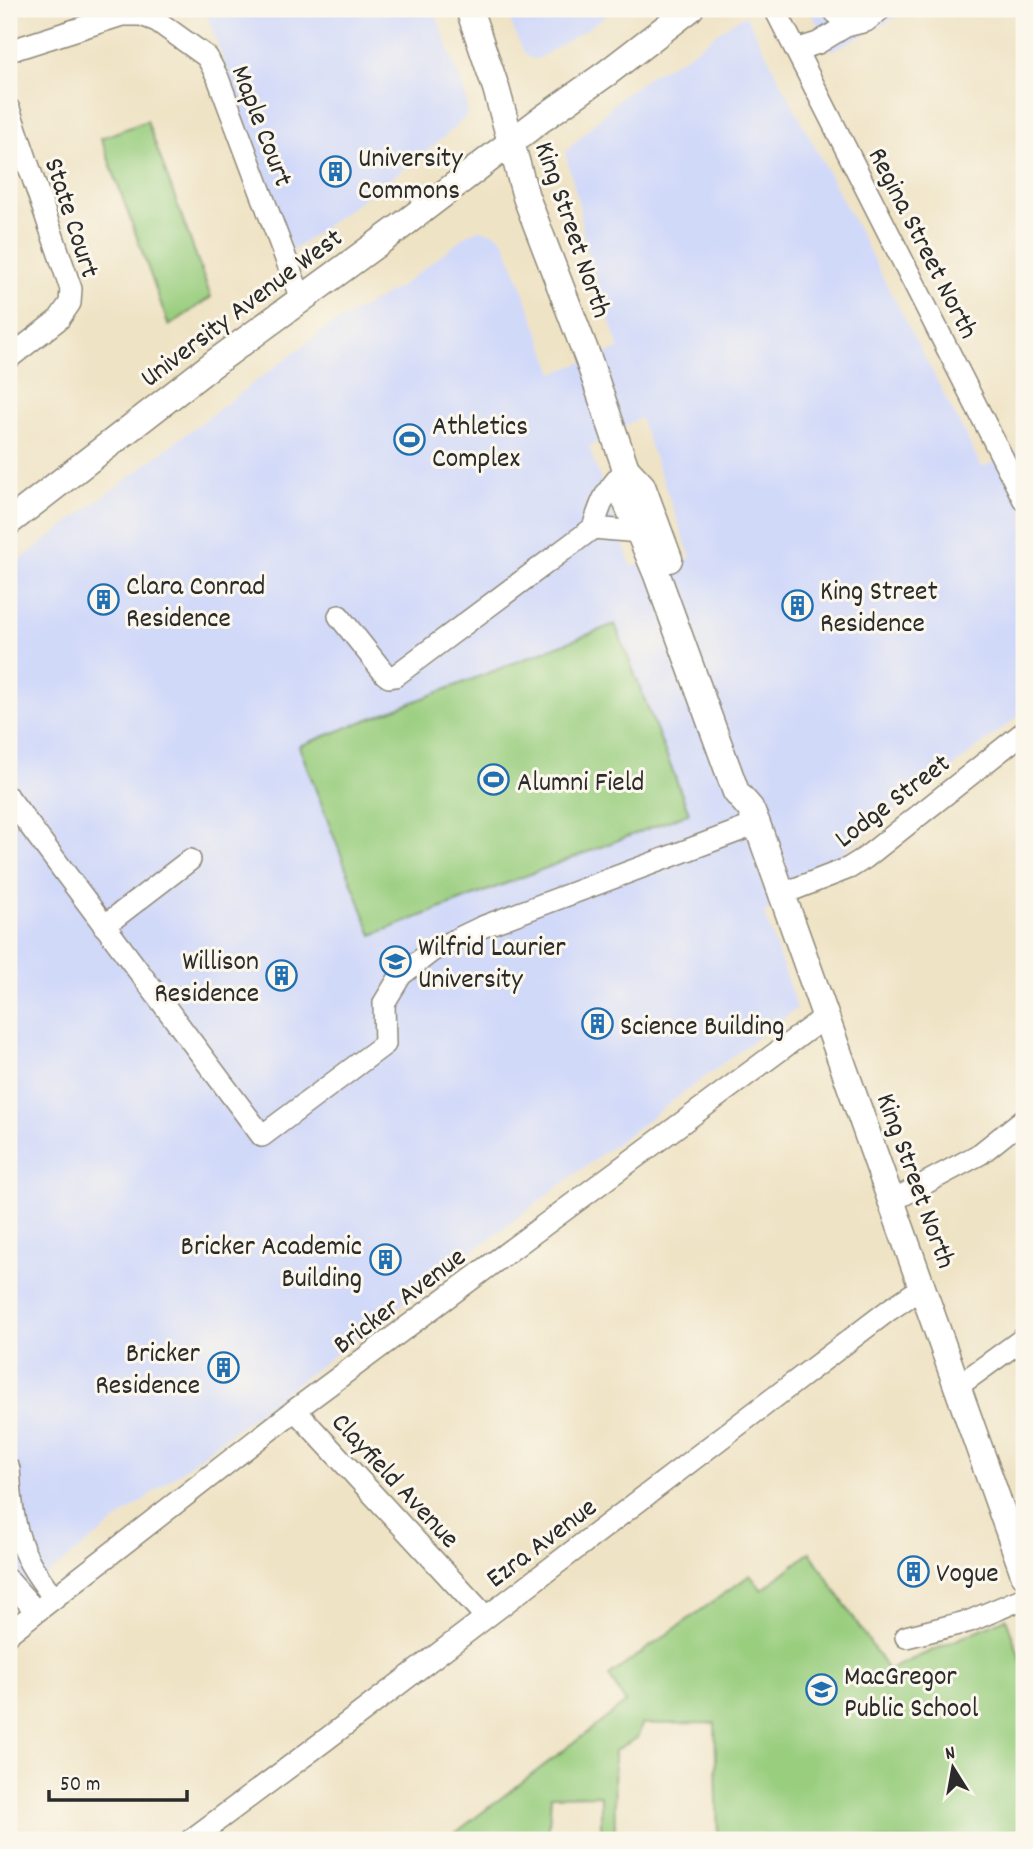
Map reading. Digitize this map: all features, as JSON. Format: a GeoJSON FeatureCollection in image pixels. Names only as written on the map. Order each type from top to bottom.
{"type":"FeatureCollection","features":[{"type":"Feature","properties":{"kind":"main road","name":"King Street North"},"geometry":{"type":"LineString","coordinates":[[468,9],[496,88],[527,197],[589,361],[626,469],[642,486],[752,788],[753,816]]}},
{"type":"Feature","properties":{"kind":"main road","name":"University Avenue West"},"geometry":{"type":"LineString","coordinates":[[9,522],[141,419],[690,9]]}},
{"type":"Feature","properties":{"kind":"main road","name":"King Street North"},"geometry":{"type":"LineString","coordinates":[[626,469],[622,491],[736,792],[753,816],[1023,1566]]}},
{"type":"Feature","properties":{"kind":"street","name":"Regina Street North"},"geometry":{"type":"LineString","coordinates":[[775,9],[1024,500]]}},
{"type":"Feature","properties":{"kind":"street"},"geometry":{"type":"LineString","coordinates":[[833,9],[846,26]]}},
{"type":"Feature","properties":{"kind":"street"},"geometry":{"type":"LineString","coordinates":[[796,50],[818,43],[846,26],[866,21],[881,9]]}},
{"type":"Feature","properties":{"kind":"street","name":"Maple Court"},"geometry":{"type":"LineString","coordinates":[[9,51],[122,15],[141,15],[157,21],[207,57],[218,78],[301,299]]}},
{"type":"Feature","properties":{"kind":"street","name":"State Court"},"geometry":{"type":"LineString","coordinates":[[9,109],[71,289],[70,303],[59,319],[9,358]]}},
{"type":"Feature","properties":{"kind":"street"},"geometry":{"type":"LineString","coordinates":[[339,615],[385,674],[395,676],[593,528],[608,488],[626,469]]}},
{"type":"Feature","properties":{"kind":"street"},"geometry":{"type":"LineString","coordinates":[[593,528],[639,532]]}},
{"type":"Feature","properties":{"kind":"street","name":"Lodge Street"},"geometry":{"type":"LineString","coordinates":[[782,894],[849,868],[865,858],[1024,733]]}},
{"type":"Feature","properties":{"kind":"street"},"geometry":{"type":"LineString","coordinates":[[9,798],[262,1136],[386,1044],[384,1003],[401,975],[432,951],[753,816]]}},
{"type":"Feature","properties":{"kind":"street"},"geometry":{"type":"LineString","coordinates":[[104,926],[190,860]]}},
{"type":"Feature","properties":{"kind":"street","name":"Bricker Avenue"},"geometry":{"type":"LineString","coordinates":[[9,1633],[295,1410],[826,1016]]}},
{"type":"Feature","properties":{"kind":"street"},"geometry":{"type":"LineString","coordinates":[[892,1201],[980,1154],[1024,1119]]}},
{"type":"Feature","properties":{"kind":"street","name":"Ezra Avenue"},"geometry":{"type":"LineString","coordinates":[[191,1840],[889,1310],[923,1287]]}},
{"type":"Feature","properties":{"kind":"street"},"geometry":{"type":"LineString","coordinates":[[958,1386],[1024,1338]]}},
{"type":"Feature","properties":{"kind":"street","name":"Clayfield Avenue"},"geometry":{"type":"LineString","coordinates":[[295,1410],[485,1617]]}},
{"type":"Feature","properties":{"kind":"street"},"geometry":{"type":"LineString","coordinates":[[9,1469],[18,1537],[29,1560],[54,1598]]}},
{"type":"Feature","properties":{"kind":"street"},"geometry":{"type":"LineString","coordinates":[[9,1581],[36,1611]]}},
{"type":"Feature","properties":{"kind":"street"},"geometry":{"type":"LineString","coordinates":[[906,1637],[970,1621],[1024,1598]]}},
{"type":"Feature","properties":{"kind":"shaded area"},"geometry":{"type":"Polygon","coordinates":[[[205,9],[434,9],[464,91],[467,115],[421,156],[292,251],[205,9]]]}},
{"type":"Feature","properties":{"kind":"shaded area"},"geometry":{"type":"Polygon","coordinates":[[[505,9],[615,9],[537,59],[529,58],[522,49],[505,9]]]}},
{"type":"Feature","properties":{"kind":"shaded area"},"geometry":{"type":"Polygon","coordinates":[[[809,9],[912,9],[832,51],[809,9]]]}},
{"type":"Feature","properties":{"kind":"shaded area","name":"Wilfrid Laurier University"},"geometry":{"type":"Polygon","coordinates":[[[746,15],[982,467],[1024,448],[1024,712],[764,913],[797,1008],[242,1424],[9,1604],[9,568],[325,329],[401,286],[467,235],[479,230],[496,233],[505,242],[554,373],[619,349],[585,245],[579,205],[565,152],[621,97],[651,75],[685,57],[746,15]],[[640,418],[589,447],[631,566],[691,558],[640,418]]]}},
{"type":"Feature","properties":{"kind":"green space"},"geometry":{"type":"Polygon","coordinates":[[[147,121],[211,297],[169,326],[101,138],[147,121]]]}},
{"type":"Feature","properties":{"kind":"green space","name":"Alumni Field"},"geometry":{"type":"Polygon","coordinates":[[[615,624],[689,813],[372,935],[299,746],[615,624]]]}},
{"type":"Feature","properties":{"kind":"green space","name":"MacGregor Public School"},"geometry":{"type":"Polygon","coordinates":[[[810,1552],[888,1670],[1006,1618],[1024,1669],[1024,1840],[718,1840],[715,1723],[642,1724],[637,1738],[614,1751],[615,1840],[601,1840],[601,1795],[551,1796],[548,1840],[446,1840],[626,1703],[609,1676],[750,1575],[762,1590],[810,1552]]]}},
{"type":"Feature","properties":{"kind":"place","name":"University Commons"},"geometry":{"type":"Point","coordinates":[335,172]}},
{"type":"Feature","properties":{"kind":"place","name":"Athletics Complex"},"geometry":{"type":"Point","coordinates":[409,440]}},
{"type":"Feature","properties":{"kind":"place","name":"Clara Conrad Residence"},"geometry":{"type":"Point","coordinates":[103,600]}},
{"type":"Feature","properties":{"kind":"place","name":"King Street Residence"},"geometry":{"type":"Point","coordinates":[797,605]}},
{"type":"Feature","properties":{"kind":"place","name":"Alumni Field"},"geometry":{"type":"Point","coordinates":[494,780]}},
{"type":"Feature","properties":{"kind":"place","name":"Wilfrid Laurier University"},"geometry":{"type":"Point","coordinates":[395,961]}},
{"type":"Feature","properties":{"kind":"place","name":"Willison Residence"},"geometry":{"type":"Point","coordinates":[282,975]}},
{"type":"Feature","properties":{"kind":"place","name":"Science Building"},"geometry":{"type":"Point","coordinates":[597,1024]}},
{"type":"Feature","properties":{"kind":"place","name":"Bricker Academic Building"},"geometry":{"type":"Point","coordinates":[385,1260]}},
{"type":"Feature","properties":{"kind":"place","name":"Bricker Residence"},"geometry":{"type":"Point","coordinates":[223,1367]}},
{"type":"Feature","properties":{"kind":"place","name":"Vogue"},"geometry":{"type":"Point","coordinates":[913,1571]}},
{"type":"Feature","properties":{"kind":"place","name":"MacGregor Public School"},"geometry":{"type":"Point","coordinates":[821,1690]}}]}
